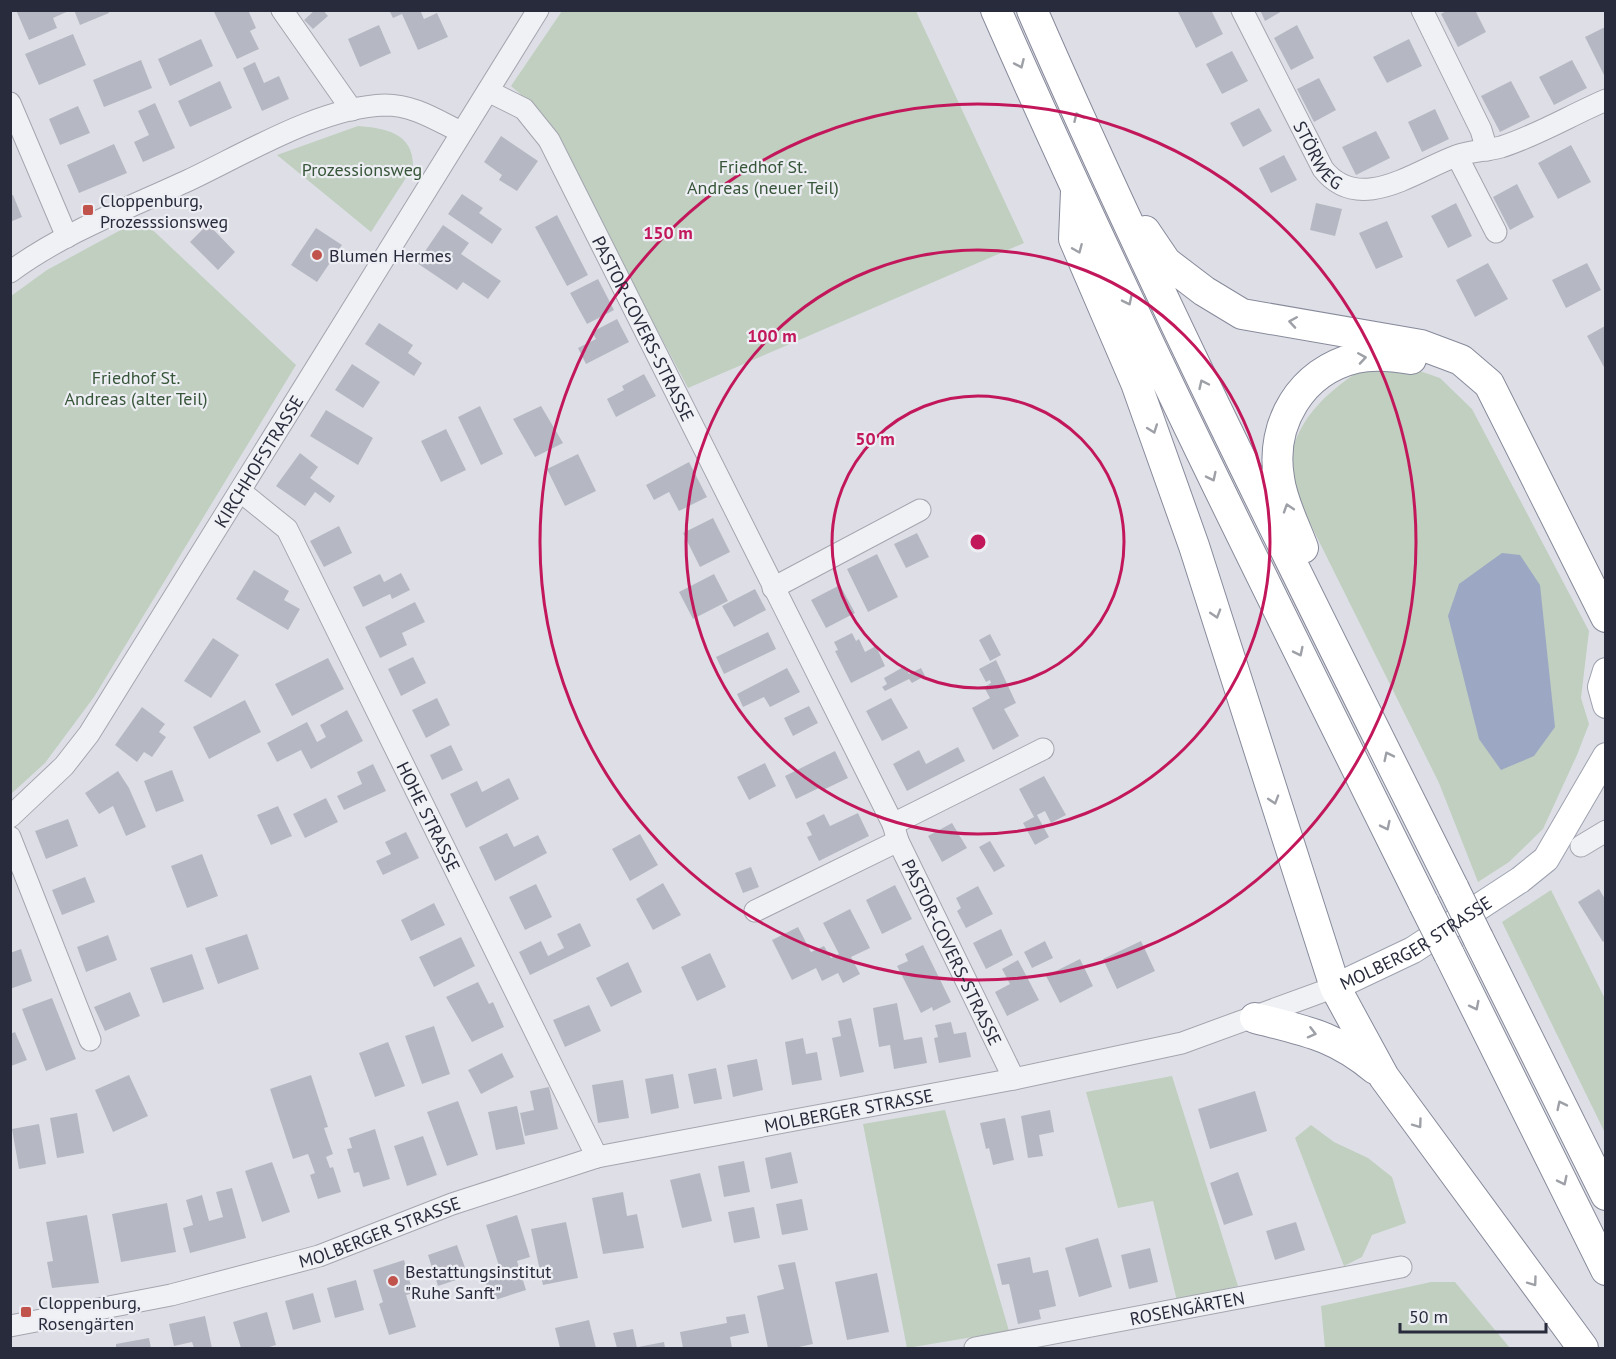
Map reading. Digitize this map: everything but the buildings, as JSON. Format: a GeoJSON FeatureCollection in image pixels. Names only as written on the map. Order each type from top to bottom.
{"type":"FeatureCollection","features":[{"type":"Feature","properties":{"kind":"highway"},"geometry":{"type":"LineString","coordinates":[[996,10],[1076,191],[1230,514],[1605,1270]]}},
{"type":"Feature","properties":{"kind":"highway"},"geometry":{"type":"LineString","coordinates":[[1032,10],[1102,170],[1221,421],[1605,1196]]}},
{"type":"Feature","properties":{"kind":"highway"},"geometry":{"type":"LineString","coordinates":[[1102,170],[1166,262],[1204,291],[1242,314],[1421,345],[1461,360],[1488,384],[1605,617]]}},
{"type":"Feature","properties":{"kind":"highway"},"geometry":{"type":"LineString","coordinates":[[1076,191],[1074,239],[1136,383],[1194,546],[1292,860],[1335,987],[1384,1077],[1582,1348]]}},
{"type":"Feature","properties":{"kind":"highway"},"geometry":{"type":"LineString","coordinates":[[1341,662],[1326,607],[1279,479],[1280,426],[1304,387],[1330,368],[1356,358],[1385,355],[1434,363],[1454,375],[1492,410],[1535,474]]}},
{"type":"Feature","properties":{"kind":"highway"},"geometry":{"type":"LineString","coordinates":[[1255,1018],[1326,1036],[1358,1055],[1384,1077]]}},
{"type":"Feature","properties":{"kind":"main road"},"geometry":{"type":"LineString","coordinates":[[1605,671],[1601,687],[1605,705]]}},
{"type":"Feature","properties":{"kind":"main road","name":"MOLBERGER STRASSE"},"geometry":{"type":"LineString","coordinates":[[1335,987],[1413,950],[1520,880],[1546,859],[1605,756]]}},
{"type":"Feature","properties":{"kind":"street"},"geometry":{"type":"LineString","coordinates":[[282,10],[352,110]]}},
{"type":"Feature","properties":{"kind":"street","name":"KIRCHHOFSTRASSE"},"geometry":{"type":"LineString","coordinates":[[10,817],[64,766],[89,734],[538,10]]}},
{"type":"Feature","properties":{"kind":"street","name":"STÖRWEG"},"geometry":{"type":"LineString","coordinates":[[1242,10],[1323,169],[1333,181],[1356,189],[1386,188],[1457,156],[1502,147],[1605,100]]}},
{"type":"Feature","properties":{"kind":"street"},"geometry":{"type":"LineString","coordinates":[[1422,10],[1481,130],[1487,150]]}},
{"type":"Feature","properties":{"kind":"street","name":"PASTOR-COVERS-STRASSE"},"geometry":{"type":"LineString","coordinates":[[488,91],[524,109],[549,140],[895,832],[1014,1079]]}},
{"type":"Feature","properties":{"kind":"street"},"geometry":{"type":"LineString","coordinates":[[10,103],[68,237]]}},
{"type":"Feature","properties":{"kind":"street"},"geometry":{"type":"LineString","coordinates":[[10,272],[68,237],[308,124],[352,110],[385,105],[415,108],[461,132]]}},
{"type":"Feature","properties":{"kind":"street"},"geometry":{"type":"LineString","coordinates":[[1457,156],[1496,232]]}},
{"type":"Feature","properties":{"kind":"street","name":"HOHE STRASSE"},"geometry":{"type":"LineString","coordinates":[[240,491],[287,529],[597,1157]]}},
{"type":"Feature","properties":{"kind":"street"},"geometry":{"type":"LineString","coordinates":[[773,588],[920,510]]}},
{"type":"Feature","properties":{"kind":"street"},"geometry":{"type":"LineString","coordinates":[[755,911],[1043,749]]}},
{"type":"Feature","properties":{"kind":"street"},"geometry":{"type":"LineString","coordinates":[[1581,846],[1605,831]]}},
{"type":"Feature","properties":{"kind":"street"},"geometry":{"type":"LineString","coordinates":[[10,837],[90,1040]]}},
{"type":"Feature","properties":{"kind":"street","name":"MOLBERGER STRASSE"},"geometry":{"type":"LineString","coordinates":[[10,1326],[171,1295],[319,1256],[452,1204],[597,1157],[1014,1079],[1182,1043],[1335,987]]}},
{"type":"Feature","properties":{"kind":"street","name":"ROSENGÄRTEN"},"geometry":{"type":"LineString","coordinates":[[975,1348],[1401,1267]]}},
{"type":"Feature","properties":{"kind":"green space","name":"Friedhof St. Andreas (neuer Teil)"},"geometry":{"type":"Polygon","coordinates":[[[562,11],[916,11],[1024,243],[688,388],[541,112],[511,86],[562,11]]]}},
{"type":"Feature","properties":{"kind":"green space","name":"Prozessionsweg"},"geometry":{"type":"Polygon","coordinates":[[[358,126],[378,128],[396,134],[409,147],[412,156],[413,167],[371,232],[277,155],[358,126]]]}},
{"type":"Feature","properties":{"kind":"green space","name":"Friedhof St. Andreas (alter Teil)"},"geometry":{"type":"Polygon","coordinates":[[[141,219],[296,365],[94,697],[45,763],[11,794],[11,296],[47,270],[141,219]]]}},
{"type":"Feature","properties":{"kind":"green space"},"geometry":{"type":"Polygon","coordinates":[[[1367,366],[1405,366],[1440,378],[1472,409],[1589,631],[1581,698],[1589,724],[1577,755],[1543,829],[1509,862],[1478,882],[1439,783],[1295,493],[1290,473],[1294,445],[1308,417],[1329,394],[1367,366]]]}},
{"type":"Feature","properties":{"kind":"green space"},"geometry":{"type":"Polygon","coordinates":[[[1551,890],[1605,999],[1605,1133],[1502,922],[1551,890]]]}},
{"type":"Feature","properties":{"kind":"green space"},"geometry":{"type":"Polygon","coordinates":[[[1172,1076],[1238,1286],[1177,1301],[1153,1201],[1118,1208],[1086,1092],[1172,1076]]]}},
{"type":"Feature","properties":{"kind":"green space"},"geometry":{"type":"Polygon","coordinates":[[[945,1110],[1009,1331],[907,1348],[863,1124],[945,1110]]]}},
{"type":"Feature","properties":{"kind":"green space"},"geometry":{"type":"Polygon","coordinates":[[[1311,1125],[1334,1142],[1368,1158],[1392,1177],[1406,1223],[1372,1235],[1362,1257],[1344,1266],[1295,1138],[1311,1125]]]}},
{"type":"Feature","properties":{"kind":"green space"},"geometry":{"type":"Polygon","coordinates":[[[1431,1282],[1455,1282],[1510,1348],[1325,1348],[1321,1306],[1431,1282]]]}},
{"type":"Feature","properties":{"kind":"water"},"geometry":{"type":"Polygon","coordinates":[[[1502,553],[1520,555],[1540,585],[1555,727],[1534,756],[1501,770],[1479,739],[1448,616],[1459,584],[1502,553]]]}},
{"type":"Feature","properties":{"kind":"place","name":"Cloppenburg, Prozesssionsweg"},"geometry":{"type":"Point","coordinates":[88,210]}},
{"type":"Feature","properties":{"kind":"place","name":"Blumen Hermes"},"geometry":{"type":"Point","coordinates":[317,255]}},
{"type":"Feature","properties":{"kind":"place","name":"Bestattungsinstitut \"Ruhe Sanft\""},"geometry":{"type":"Point","coordinates":[393,1281]}},
{"type":"Feature","properties":{"kind":"place","name":"Cloppenburg, Rosengärten"},"geometry":{"type":"Point","coordinates":[26,1312]}}]}
